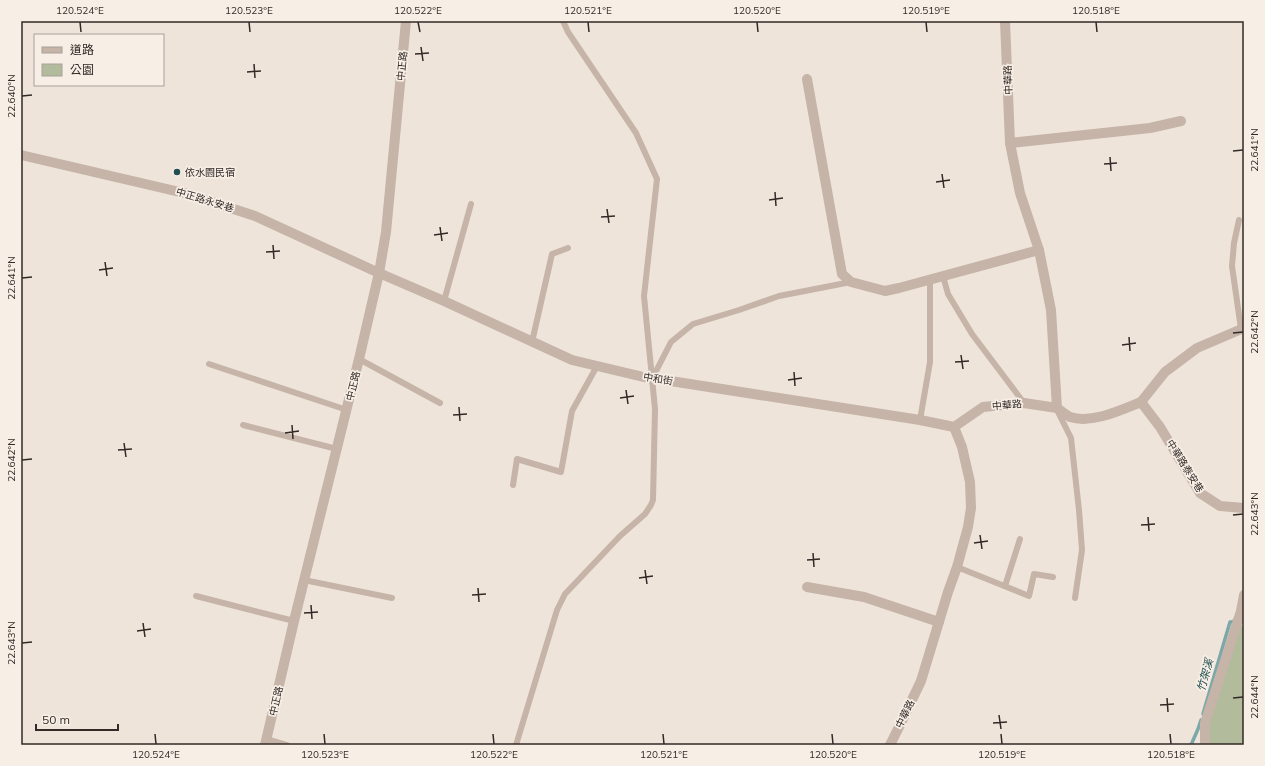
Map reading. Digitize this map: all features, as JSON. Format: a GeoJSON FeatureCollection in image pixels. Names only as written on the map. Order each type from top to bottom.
{"type":"FeatureCollection","features":[{"type":"Feature","properties":{"kind":"street","name":"中正路"},"geometry":{"type":"LineString","coordinates":[[266,742],[304,580],[360,359],[379,273],[386,232],[406,21]]}},
{"type":"Feature","properties":{"kind":"street","name":"中華路"},"geometry":{"type":"LineString","coordinates":[[890,745],[921,681],[958,567],[968,527],[971,508],[970,482],[962,446],[954,427],[983,407],[1024,403],[1057,408],[1051,310],[1039,250],[1020,193],[1010,143],[1005,21]]}},
{"type":"Feature","properties":{"kind":"street"},"geometry":{"type":"LineString","coordinates":[[807,79],[842,274],[851,282],[885,291],[1039,250]]}},
{"type":"Feature","properties":{"kind":"street"},"geometry":{"type":"LineString","coordinates":[[1010,143],[1150,128],[1181,121]]}},
{"type":"Feature","properties":{"kind":"street","name":"中正路永安巷"},"geometry":{"type":"LineString","coordinates":[[21,155],[184,193],[254,216],[379,273]]}},
{"type":"Feature","properties":{"kind":"street","name":"中和街"},"geometry":{"type":"LineString","coordinates":[[379,273],[572,360],[652,379],[920,420],[954,427]]}},
{"type":"Feature","properties":{"kind":"street"},"geometry":{"type":"LineString","coordinates":[[1057,408],[1070,417],[1085,419],[1110,414],[1141,402],[1165,372],[1197,348],[1242,329]]}},
{"type":"Feature","properties":{"kind":"street","name":"中華路泰安巷"},"geometry":{"type":"LineString","coordinates":[[1141,402],[1160,427],[1200,493],[1220,506],[1244,508]]}},
{"type":"Feature","properties":{"kind":"street"},"geometry":{"type":"LineString","coordinates":[[807,586],[864,597],[939,622]]}},
{"type":"Feature","properties":{"kind":"street"},"geometry":{"type":"LineString","coordinates":[[1205,745],[1205,722],[1240,616],[1244,595]]}},
{"type":"Feature","properties":{"kind":"lane"},"geometry":{"type":"LineString","coordinates":[[516,745],[557,610],[565,594],[620,536],[645,514],[653,500],[655,409],[644,296],[657,179],[636,133],[568,32],[563,21]]}},
{"type":"Feature","properties":{"kind":"lane"},"geometry":{"type":"LineString","coordinates":[[444,301],[472,204]]}},
{"type":"Feature","properties":{"kind":"lane"},"geometry":{"type":"LineString","coordinates":[[1239,220],[1234,243],[1232,266],[1242,329]]}},
{"type":"Feature","properties":{"kind":"lane"},"geometry":{"type":"LineString","coordinates":[[532,342],[552,254],[568,248]]}},
{"type":"Feature","properties":{"kind":"lane"},"geometry":{"type":"LineString","coordinates":[[943,276],[948,294],[972,334],[1024,403]]}},
{"type":"Feature","properties":{"kind":"lane"},"geometry":{"type":"LineString","coordinates":[[920,420],[930,362],[930,280]]}},
{"type":"Feature","properties":{"kind":"lane"},"geometry":{"type":"LineString","coordinates":[[652,379],[671,342],[693,324],[779,296],[851,282]]}},
{"type":"Feature","properties":{"kind":"lane"},"geometry":{"type":"LineString","coordinates":[[360,359],[440,404]]}},
{"type":"Feature","properties":{"kind":"lane"},"geometry":{"type":"LineString","coordinates":[[210,364],[347,410]]}},
{"type":"Feature","properties":{"kind":"lane"},"geometry":{"type":"LineString","coordinates":[[513,485],[517,459],[561,472],[572,411],[597,366]]}},
{"type":"Feature","properties":{"kind":"lane"},"geometry":{"type":"LineString","coordinates":[[1057,408],[1071,438],[1079,510],[1082,550],[1074,598]]}},
{"type":"Feature","properties":{"kind":"lane"},"geometry":{"type":"LineString","coordinates":[[242,425],[337,449]]}},
{"type":"Feature","properties":{"kind":"lane"},"geometry":{"type":"LineString","coordinates":[[1004,586],[1020,539]]}},
{"type":"Feature","properties":{"kind":"lane"},"geometry":{"type":"LineString","coordinates":[[958,567],[1029,596],[1034,574],[1053,577]]}},
{"type":"Feature","properties":{"kind":"lane"},"geometry":{"type":"LineString","coordinates":[[304,580],[392,598]]}},
{"type":"Feature","properties":{"kind":"lane"},"geometry":{"type":"LineString","coordinates":[[196,596],[294,621]]}},
{"type":"Feature","properties":{"kind":"lane"},"geometry":{"type":"LineString","coordinates":[[266,742],[287,745]]}},
{"type":"Feature","properties":{"kind":"green space"},"geometry":{"type":"Polygon","coordinates":[[[1233,618],[1244,628],[1244,745],[1200,745],[1209,717],[1233,618]]]}},
{"type":"Feature","properties":{"kind":"waterway","name":"竹架溪"},"geometry":{"type":"LineString","coordinates":[[1203,714],[1230,622],[1244,620]]}},
{"type":"Feature","properties":{"kind":"waterway","name":"竹架溪"},"geometry":{"type":"LineString","coordinates":[[1191,745],[1201,720]]}},
{"type":"Feature","properties":{"kind":"place","name":"依水園民宿"},"geometry":{"type":"Point","coordinates":[177,172]}}]}
